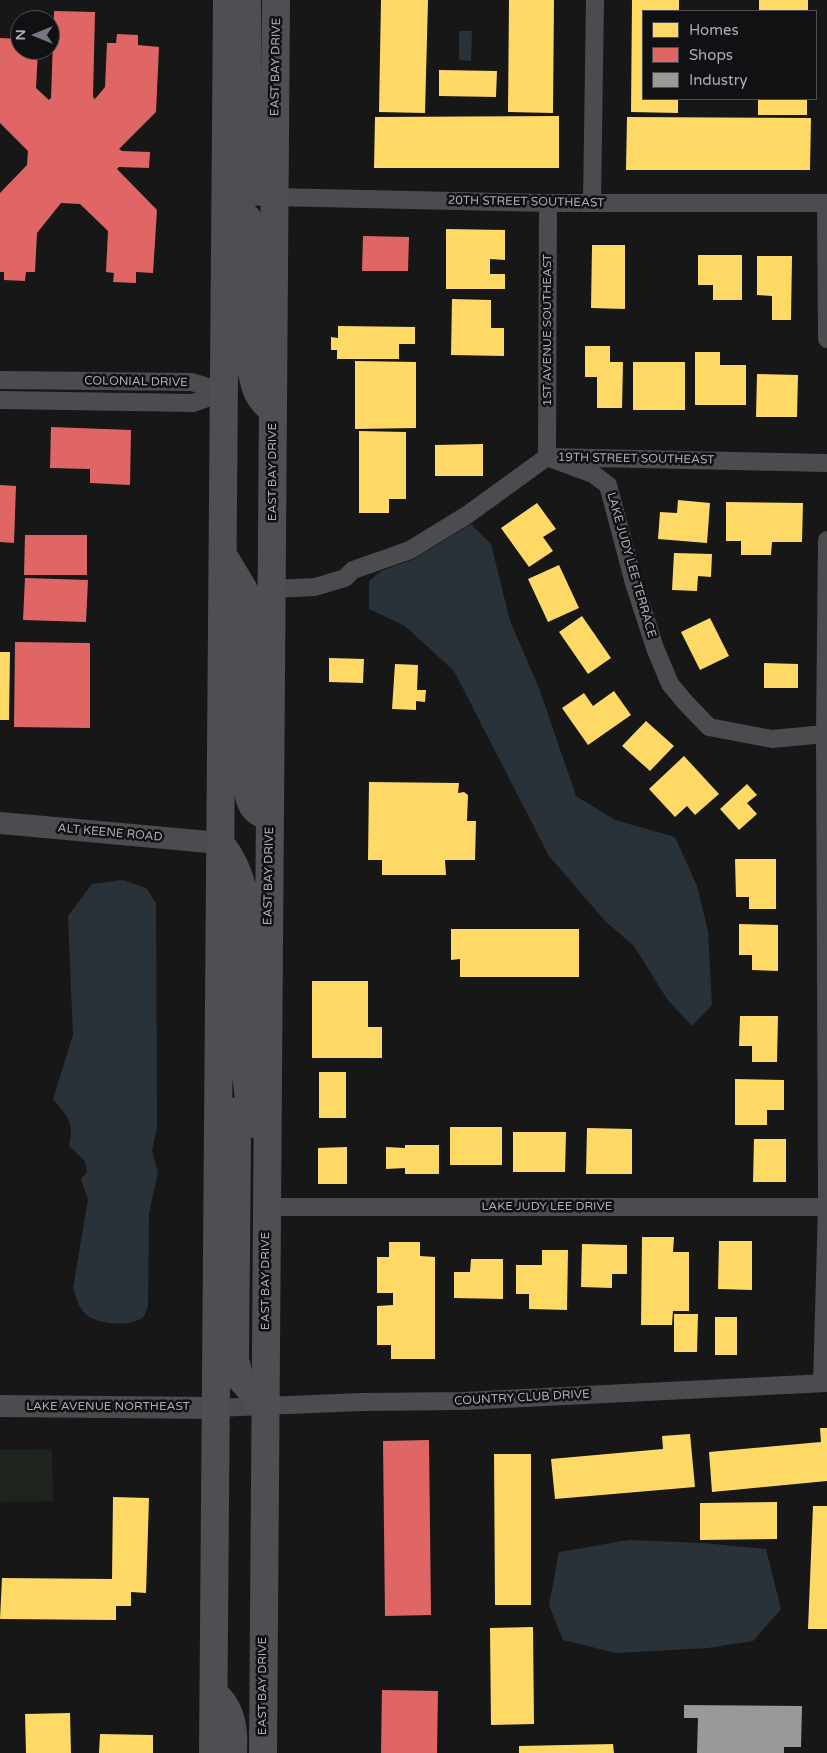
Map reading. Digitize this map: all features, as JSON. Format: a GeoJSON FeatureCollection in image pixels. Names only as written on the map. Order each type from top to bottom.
{"type":"FeatureCollection","features":[{"type":"Feature","properties":{"kind":"main road"},"geometry":{"type":"LineString","coordinates":[[213,1753],[227,0]]}},
{"type":"Feature","properties":{"kind":"main road"},"geometry":{"type":"LineString","coordinates":[[247,0],[249,178],[256,188],[274,197]]}},
{"type":"Feature","properties":{"kind":"main road","name":"EAST BAY DRIVE"},"geometry":{"type":"LineString","coordinates":[[263,1753],[276,0]]}},
{"type":"Feature","properties":{"kind":"main road"},"geometry":{"type":"LineString","coordinates":[[226,196],[248,219],[253,232],[251,368],[253,380],[261,401],[273,410]]}},
{"type":"Feature","properties":{"kind":"main road"},"geometry":{"type":"LineString","coordinates":[[223,555],[244,590],[248,614],[246,771],[248,790],[255,810],[260,814],[270,816]]}},
{"type":"Feature","properties":{"kind":"main road"},"geometry":{"type":"LineString","coordinates":[[220,843],[234,864],[242,887],[242,1040],[244,1062],[253,1119],[258,1136],[267,1147]]}},
{"type":"Feature","properties":{"kind":"main road"},"geometry":{"type":"LineString","coordinates":[[218,1100],[226,1108],[233,1121],[237,1140],[235,1359],[239,1377],[265,1406]]}},
{"type":"Feature","properties":{"kind":"main road"},"geometry":{"type":"LineString","coordinates":[[214,1692],[227,1708],[232,1721],[233,1753]]}},
{"type":"Feature","properties":{"kind":"street"},"geometry":{"type":"LineString","coordinates":[[592,203],[595,0]]}},
{"type":"Feature","properties":{"kind":"street","name":"20TH STREET SOUTHEAST"},"geometry":{"type":"LineString","coordinates":[[226,196],[548,203],[826,203]]}},
{"type":"Feature","properties":{"kind":"street","name":"1ST AVENUE SOUTHEAST"},"geometry":{"type":"LineString","coordinates":[[547,457],[548,203]]}},
{"type":"Feature","properties":{"kind":"street"},"geometry":{"type":"LineString","coordinates":[[826,203],[827,339]]}},
{"type":"Feature","properties":{"kind":"street","name":"COLONIAL DRIVE"},"geometry":{"type":"LineString","coordinates":[[0,380],[192,382],[224,392]]}},
{"type":"Feature","properties":{"kind":"street","name":"COLONIAL DRIVE"},"geometry":{"type":"LineString","coordinates":[[0,400],[193,403],[224,392]]}},
{"type":"Feature","properties":{"kind":"street","name":"19TH STREET SOUTHEAST"},"geometry":{"type":"LineString","coordinates":[[272,589],[315,587],[345,578],[353,570],[410,550],[467,514],[547,457],[827,462]]}},
{"type":"Feature","properties":{"kind":"street","name":"LAKE JUDY LEE TERRACE"},"geometry":{"type":"LineString","coordinates":[[547,457],[593,474],[608,485],[634,583],[655,648],[670,684],[709,727],[772,740],[825,734]]}},
{"type":"Feature","properties":{"kind":"street"},"geometry":{"type":"LineString","coordinates":[[825,1383],[827,1206],[825,734],[827,540]]}},
{"type":"Feature","properties":{"kind":"street","name":"ALT KEENE ROAD"},"geometry":{"type":"LineString","coordinates":[[0,823],[220,843]]}},
{"type":"Feature","properties":{"kind":"street","name":"LAKE JUDY LEE DRIVE"},"geometry":{"type":"LineString","coordinates":[[266,1206],[827,1206]]}},
{"type":"Feature","properties":{"kind":"street","name":"COUNTRY CLUB DRIVE"},"geometry":{"type":"LineString","coordinates":[[216,1408],[361,1402],[464,1401],[825,1383]]}},
{"type":"Feature","properties":{"kind":"street","name":"LAKE AVENUE NORTHEAST"},"geometry":{"type":"LineString","coordinates":[[0,1406],[216,1408]]}},
{"type":"Feature","properties":{"kind":"shaded area"},"geometry":{"type":"Polygon","coordinates":[[[459,31],[472,31],[471,61],[459,60],[459,31]]]}},
{"type":"Feature","properties":{"kind":"shaded area"},"geometry":{"type":"Polygon","coordinates":[[[471,524],[491,544],[510,621],[539,688],[576,796],[615,820],[675,837],[697,886],[708,931],[712,1005],[692,1026],[667,999],[634,946],[606,922],[549,856],[454,671],[405,626],[369,609],[369,581],[381,571],[414,559],[471,524]]]}},
{"type":"Feature","properties":{"kind":"shaded area"},"geometry":{"type":"Polygon","coordinates":[[[123,880],[146,888],[156,903],[157,1128],[152,1150],[158,1173],[149,1213],[148,1305],[144,1316],[139,1320],[116,1324],[93,1319],[88,1316],[80,1307],[73,1288],[88,1199],[81,1179],[87,1172],[85,1161],[69,1146],[71,1131],[68,1120],[53,1099],[73,1035],[68,916],[92,884],[123,880]]]}},
{"type":"Feature","properties":{"kind":"shaded area"},"geometry":{"type":"Polygon","coordinates":[[[52,1449],[53,1501],[0,1502],[0,1450],[52,1449]]]}},
{"type":"Feature","properties":{"kind":"shaded area"},"geometry":{"type":"Polygon","coordinates":[[[629,1540],[703,1543],[766,1549],[781,1609],[753,1641],[708,1648],[616,1653],[563,1640],[549,1605],[559,1552],[629,1540]]]}},
{"type":"Feature","properties":{"kind":"building: Homes"},"geometry":{"type":"Polygon","coordinates":[[[381,0],[428,0],[425,113],[379,112],[381,0]]]}},
{"type":"Feature","properties":{"kind":"building: Homes"},"geometry":{"type":"Polygon","coordinates":[[[509,0],[554,0],[553,113],[508,112],[509,0]]]}},
{"type":"Feature","properties":{"kind":"building: Homes"},"geometry":{"type":"Polygon","coordinates":[[[632,0],[679,0],[679,10],[642,10],[642,100],[678,100],[678,113],[631,112],[632,0]]]}},
{"type":"Feature","properties":{"kind":"building: Homes"},"geometry":{"type":"Polygon","coordinates":[[[759,0],[808,0],[808,10],[759,10],[759,0]]]}},
{"type":"Feature","properties":{"kind":"building: Homes"},"geometry":{"type":"Polygon","coordinates":[[[439,70],[497,71],[496,97],[439,96],[439,70]]]}},
{"type":"Feature","properties":{"kind":"building: Homes"},"geometry":{"type":"Polygon","coordinates":[[[758,100],[807,100],[807,115],[758,115],[758,100]]]}},
{"type":"Feature","properties":{"kind":"building: Homes"},"geometry":{"type":"Polygon","coordinates":[[[559,116],[559,168],[374,168],[375,117],[559,116]]]}},
{"type":"Feature","properties":{"kind":"building: Homes"},"geometry":{"type":"Polygon","coordinates":[[[627,117],[811,118],[810,170],[626,170],[627,117]]]}},
{"type":"Feature","properties":{"kind":"building: Homes"},"geometry":{"type":"Polygon","coordinates":[[[446,229],[505,230],[505,260],[490,259],[490,274],[505,274],[505,289],[446,289],[446,229]]]}},
{"type":"Feature","properties":{"kind":"building: Homes"},"geometry":{"type":"Polygon","coordinates":[[[592,245],[625,245],[625,309],[591,308],[592,245]]]}},
{"type":"Feature","properties":{"kind":"building: Homes"},"geometry":{"type":"Polygon","coordinates":[[[698,255],[742,255],[742,300],[713,300],[713,285],[698,285],[698,255]]]}},
{"type":"Feature","properties":{"kind":"building: Homes"},"geometry":{"type":"Polygon","coordinates":[[[757,256],[792,256],[791,320],[772,320],[772,296],[757,295],[757,256]]]}},
{"type":"Feature","properties":{"kind":"building: Homes"},"geometry":{"type":"Polygon","coordinates":[[[452,299],[491,300],[491,328],[504,328],[504,356],[451,355],[452,299]]]}},
{"type":"Feature","properties":{"kind":"building: Homes"},"geometry":{"type":"Polygon","coordinates":[[[338,326],[415,327],[415,344],[399,344],[399,359],[337,359],[337,350],[331,350],[331,337],[338,338],[338,326]]]}},
{"type":"Feature","properties":{"kind":"building: Homes"},"geometry":{"type":"Polygon","coordinates":[[[585,346],[610,346],[610,362],[623,362],[622,408],[597,408],[597,377],[585,377],[585,346]]]}},
{"type":"Feature","properties":{"kind":"building: Homes"},"geometry":{"type":"Polygon","coordinates":[[[695,352],[720,352],[720,365],[746,365],[746,405],[695,405],[695,352]]]}},
{"type":"Feature","properties":{"kind":"building: Homes"},"geometry":{"type":"Polygon","coordinates":[[[355,361],[416,362],[416,428],[355,429],[355,361]]]}},
{"type":"Feature","properties":{"kind":"building: Homes"},"geometry":{"type":"Polygon","coordinates":[[[633,362],[685,362],[685,410],[633,410],[633,362]]]}},
{"type":"Feature","properties":{"kind":"building: Homes"},"geometry":{"type":"Polygon","coordinates":[[[757,374],[798,375],[797,417],[756,417],[757,374]]]}},
{"type":"Feature","properties":{"kind":"building: Homes"},"geometry":{"type":"Polygon","coordinates":[[[359,431],[406,432],[406,499],[389,499],[389,513],[359,513],[359,431]]]}},
{"type":"Feature","properties":{"kind":"building: Homes"},"geometry":{"type":"Polygon","coordinates":[[[483,444],[483,476],[435,476],[435,445],[483,444]]]}},
{"type":"Feature","properties":{"kind":"building: Homes"},"geometry":{"type":"Polygon","coordinates":[[[678,500],[710,503],[707,543],[658,539],[660,512],[677,513],[678,500]]]}},
{"type":"Feature","properties":{"kind":"building: Homes"},"geometry":{"type":"Polygon","coordinates":[[[726,502],[803,503],[802,542],[772,542],[771,555],[741,555],[741,541],[726,541],[726,502]]]}},
{"type":"Feature","properties":{"kind":"building: Homes"},"geometry":{"type":"Polygon","coordinates":[[[537,503],[556,529],[543,537],[553,551],[529,567],[501,528],[537,503]]]}},
{"type":"Feature","properties":{"kind":"building: Homes"},"geometry":{"type":"Polygon","coordinates":[[[674,553],[712,554],[711,577],[698,576],[697,591],[672,590],[674,553]]]}},
{"type":"Feature","properties":{"kind":"building: Homes"},"geometry":{"type":"Polygon","coordinates":[[[559,565],[579,608],[548,622],[528,579],[559,565]]]}},
{"type":"Feature","properties":{"kind":"building: Homes"},"geometry":{"type":"Polygon","coordinates":[[[582,616],[611,658],[588,674],[559,632],[582,616]]]}},
{"type":"Feature","properties":{"kind":"building: Homes"},"geometry":{"type":"Polygon","coordinates":[[[710,618],[729,656],[700,670],[681,632],[710,618]]]}},
{"type":"Feature","properties":{"kind":"building: Homes"},"geometry":{"type":"Polygon","coordinates":[[[0,652],[10,652],[9,720],[0,720],[0,652]]]}},
{"type":"Feature","properties":{"kind":"building: Homes"},"geometry":{"type":"Polygon","coordinates":[[[329,658],[364,659],[363,683],[329,682],[329,658]]]}},
{"type":"Feature","properties":{"kind":"building: Homes"},"geometry":{"type":"Polygon","coordinates":[[[764,663],[798,664],[798,688],[764,688],[764,663]]]}},
{"type":"Feature","properties":{"kind":"building: Homes"},"geometry":{"type":"Polygon","coordinates":[[[395,664],[418,665],[417,690],[426,690],[425,702],[416,701],[416,710],[392,709],[395,664]]]}},
{"type":"Feature","properties":{"kind":"building: Homes"},"geometry":{"type":"Polygon","coordinates":[[[614,691],[631,715],[588,745],[562,708],[584,693],[593,706],[614,691]]]}},
{"type":"Feature","properties":{"kind":"building: Homes"},"geometry":{"type":"Polygon","coordinates":[[[646,721],[674,746],[650,771],[622,746],[646,721]]]}},
{"type":"Feature","properties":{"kind":"building: Homes"},"geometry":{"type":"Polygon","coordinates":[[[684,756],[719,794],[695,815],[687,806],[675,817],[649,789],[684,756]]]}},
{"type":"Feature","properties":{"kind":"building: Homes"},"geometry":{"type":"Polygon","coordinates":[[[369,782],[459,783],[458,793],[464,792],[468,795],[467,821],[476,821],[475,860],[445,860],[446,875],[382,875],[382,860],[368,860],[369,782]]]}},
{"type":"Feature","properties":{"kind":"building: Homes"},"geometry":{"type":"Polygon","coordinates":[[[747,784],[757,795],[747,803],[757,814],[739,830],[720,809],[747,784]]]}},
{"type":"Feature","properties":{"kind":"building: Homes"},"geometry":{"type":"Polygon","coordinates":[[[735,859],[776,859],[776,909],[749,909],[749,897],[736,897],[735,859]]]}},
{"type":"Feature","properties":{"kind":"building: Homes"},"geometry":{"type":"Polygon","coordinates":[[[739,924],[778,925],[778,971],[752,970],[752,955],[739,955],[739,924]]]}},
{"type":"Feature","properties":{"kind":"building: Homes"},"geometry":{"type":"Polygon","coordinates":[[[451,929],[579,929],[579,977],[460,977],[460,959],[451,960],[451,929]]]}},
{"type":"Feature","properties":{"kind":"building: Homes"},"geometry":{"type":"Polygon","coordinates":[[[312,981],[368,981],[368,1027],[382,1027],[382,1058],[312,1058],[312,981]]]}},
{"type":"Feature","properties":{"kind":"building: Homes"},"geometry":{"type":"Polygon","coordinates":[[[740,1016],[778,1016],[777,1062],[752,1062],[752,1046],[739,1046],[740,1016]]]}},
{"type":"Feature","properties":{"kind":"building: Homes"},"geometry":{"type":"Polygon","coordinates":[[[319,1072],[346,1072],[346,1118],[319,1118],[319,1072]]]}},
{"type":"Feature","properties":{"kind":"building: Homes"},"geometry":{"type":"Polygon","coordinates":[[[735,1079],[784,1080],[784,1110],[767,1110],[767,1125],[735,1125],[735,1079]]]}},
{"type":"Feature","properties":{"kind":"building: Homes"},"geometry":{"type":"Polygon","coordinates":[[[450,1127],[502,1127],[502,1165],[450,1165],[450,1127]]]}},
{"type":"Feature","properties":{"kind":"building: Homes"},"geometry":{"type":"Polygon","coordinates":[[[587,1128],[632,1129],[632,1174],[586,1174],[587,1128]]]}},
{"type":"Feature","properties":{"kind":"building: Homes"},"geometry":{"type":"Polygon","coordinates":[[[513,1132],[566,1132],[565,1172],[513,1172],[513,1132]]]}},
{"type":"Feature","properties":{"kind":"building: Homes"},"geometry":{"type":"Polygon","coordinates":[[[754,1139],[786,1139],[786,1182],[753,1182],[754,1139]]]}},
{"type":"Feature","properties":{"kind":"building: Homes"},"geometry":{"type":"Polygon","coordinates":[[[405,1145],[439,1145],[439,1174],[405,1174],[405,1168],[386,1169],[386,1147],[405,1148],[405,1145]]]}},
{"type":"Feature","properties":{"kind":"building: Homes"},"geometry":{"type":"Polygon","coordinates":[[[347,1147],[347,1184],[318,1184],[318,1148],[347,1147]]]}},
{"type":"Feature","properties":{"kind":"building: Homes"},"geometry":{"type":"Polygon","coordinates":[[[642,1237],[674,1237],[673,1252],[689,1252],[689,1311],[673,1311],[672,1325],[641,1325],[642,1237]]]}},
{"type":"Feature","properties":{"kind":"building: Homes"},"geometry":{"type":"Polygon","coordinates":[[[719,1241],[752,1241],[752,1290],[718,1289],[719,1241]]]}},
{"type":"Feature","properties":{"kind":"building: Homes"},"geometry":{"type":"Polygon","coordinates":[[[389,1242],[420,1242],[420,1256],[435,1257],[435,1359],[391,1359],[391,1345],[377,1345],[377,1306],[393,1305],[393,1293],[377,1293],[377,1257],[389,1257],[389,1242]]]}},
{"type":"Feature","properties":{"kind":"building: Homes"},"geometry":{"type":"Polygon","coordinates":[[[582,1244],[627,1245],[627,1274],[612,1274],[612,1288],[581,1287],[582,1244]]]}},
{"type":"Feature","properties":{"kind":"building: Homes"},"geometry":{"type":"Polygon","coordinates":[[[542,1250],[568,1250],[567,1310],[529,1309],[529,1294],[516,1294],[516,1265],[542,1265],[542,1250]]]}},
{"type":"Feature","properties":{"kind":"building: Homes"},"geometry":{"type":"Polygon","coordinates":[[[471,1259],[503,1259],[503,1299],[454,1298],[454,1272],[470,1272],[471,1259]]]}},
{"type":"Feature","properties":{"kind":"building: Homes"},"geometry":{"type":"Polygon","coordinates":[[[674,1314],[698,1314],[697,1352],[674,1352],[674,1314]]]}},
{"type":"Feature","properties":{"kind":"building: Homes"},"geometry":{"type":"Polygon","coordinates":[[[715,1317],[737,1317],[737,1355],[715,1355],[715,1317]]]}},
{"type":"Feature","properties":{"kind":"building: Homes"},"geometry":{"type":"Polygon","coordinates":[[[820,1428],[827,1428],[827,1481],[712,1492],[709,1452],[821,1442],[820,1428]]]}},
{"type":"Feature","properties":{"kind":"building: Homes"},"geometry":{"type":"Polygon","coordinates":[[[690,1434],[695,1487],[555,1499],[551,1459],[663,1449],[662,1436],[690,1434]]]}},
{"type":"Feature","properties":{"kind":"building: Homes"},"geometry":{"type":"Polygon","coordinates":[[[494,1454],[531,1454],[531,1605],[495,1605],[494,1454]]]}},
{"type":"Feature","properties":{"kind":"building: Homes"},"geometry":{"type":"Polygon","coordinates":[[[113,1497],[149,1498],[146,1593],[131,1592],[131,1606],[116,1606],[116,1620],[0,1619],[2,1578],[112,1579],[113,1497]]]}},
{"type":"Feature","properties":{"kind":"building: Homes"},"geometry":{"type":"Polygon","coordinates":[[[777,1502],[777,1539],[700,1540],[700,1503],[777,1502]]]}},
{"type":"Feature","properties":{"kind":"building: Homes"},"geometry":{"type":"Polygon","coordinates":[[[813,1506],[827,1506],[827,1629],[808,1629],[813,1506]]]}},
{"type":"Feature","properties":{"kind":"building: Homes"},"geometry":{"type":"Polygon","coordinates":[[[533,1627],[534,1724],[491,1725],[490,1628],[533,1627]]]}},
{"type":"Feature","properties":{"kind":"building: Homes"},"geometry":{"type":"Polygon","coordinates":[[[70,1713],[71,1753],[26,1753],[25,1714],[70,1713]]]}},
{"type":"Feature","properties":{"kind":"building: Homes"},"geometry":{"type":"Polygon","coordinates":[[[100,1734],[153,1735],[153,1753],[99,1753],[100,1734]]]}},
{"type":"Feature","properties":{"kind":"building: Homes"},"geometry":{"type":"Polygon","coordinates":[[[613,1744],[614,1753],[519,1753],[519,1746],[613,1744]]]}},
{"type":"Feature","properties":{"kind":"building: Shops"},"geometry":{"type":"Polygon","coordinates":[[[60,11],[95,12],[93,97],[95,99],[105,87],[107,43],[116,43],[117,34],[138,35],[138,45],[159,47],[156,112],[119,149],[122,151],[150,152],[149,168],[119,167],[117,169],[157,210],[153,273],[136,272],[136,283],[113,282],[114,273],[106,272],[108,231],[80,204],[61,203],[37,233],[35,272],[26,272],[25,281],[4,280],[4,272],[0,272],[0,193],[27,165],[28,151],[0,123],[0,38],[10,38],[10,60],[37,60],[36,88],[49,100],[51,98],[52,60],[60,60],[60,11]]]}},
{"type":"Feature","properties":{"kind":"building: Shops"},"geometry":{"type":"Polygon","coordinates":[[[363,236],[409,237],[408,271],[362,271],[363,236]]]}},
{"type":"Feature","properties":{"kind":"building: Shops"},"geometry":{"type":"Polygon","coordinates":[[[51,427],[131,430],[130,485],[90,483],[90,469],[50,468],[51,427]]]}},
{"type":"Feature","properties":{"kind":"building: Shops"},"geometry":{"type":"Polygon","coordinates":[[[0,485],[16,486],[14,543],[0,542],[0,485]]]}},
{"type":"Feature","properties":{"kind":"building: Shops"},"geometry":{"type":"Polygon","coordinates":[[[25,535],[87,535],[87,575],[24,575],[25,535]]]}},
{"type":"Feature","properties":{"kind":"building: Shops"},"geometry":{"type":"Polygon","coordinates":[[[25,578],[88,580],[86,622],[23,620],[25,578]]]}},
{"type":"Feature","properties":{"kind":"building: Shops"},"geometry":{"type":"Polygon","coordinates":[[[15,642],[90,643],[90,728],[14,727],[15,642]]]}},
{"type":"Feature","properties":{"kind":"building: Shops"},"geometry":{"type":"Polygon","coordinates":[[[429,1440],[431,1615],[385,1616],[383,1441],[429,1440]]]}},
{"type":"Feature","properties":{"kind":"building: Shops"},"geometry":{"type":"Polygon","coordinates":[[[382,1690],[438,1691],[437,1753],[381,1753],[382,1690]]]}},
{"type":"Feature","properties":{"kind":"building: Industry"},"geometry":{"type":"Polygon","coordinates":[[[684,1705],[802,1706],[801,1747],[784,1747],[784,1753],[697,1753],[698,1718],[684,1718],[684,1705]]]}}]}
